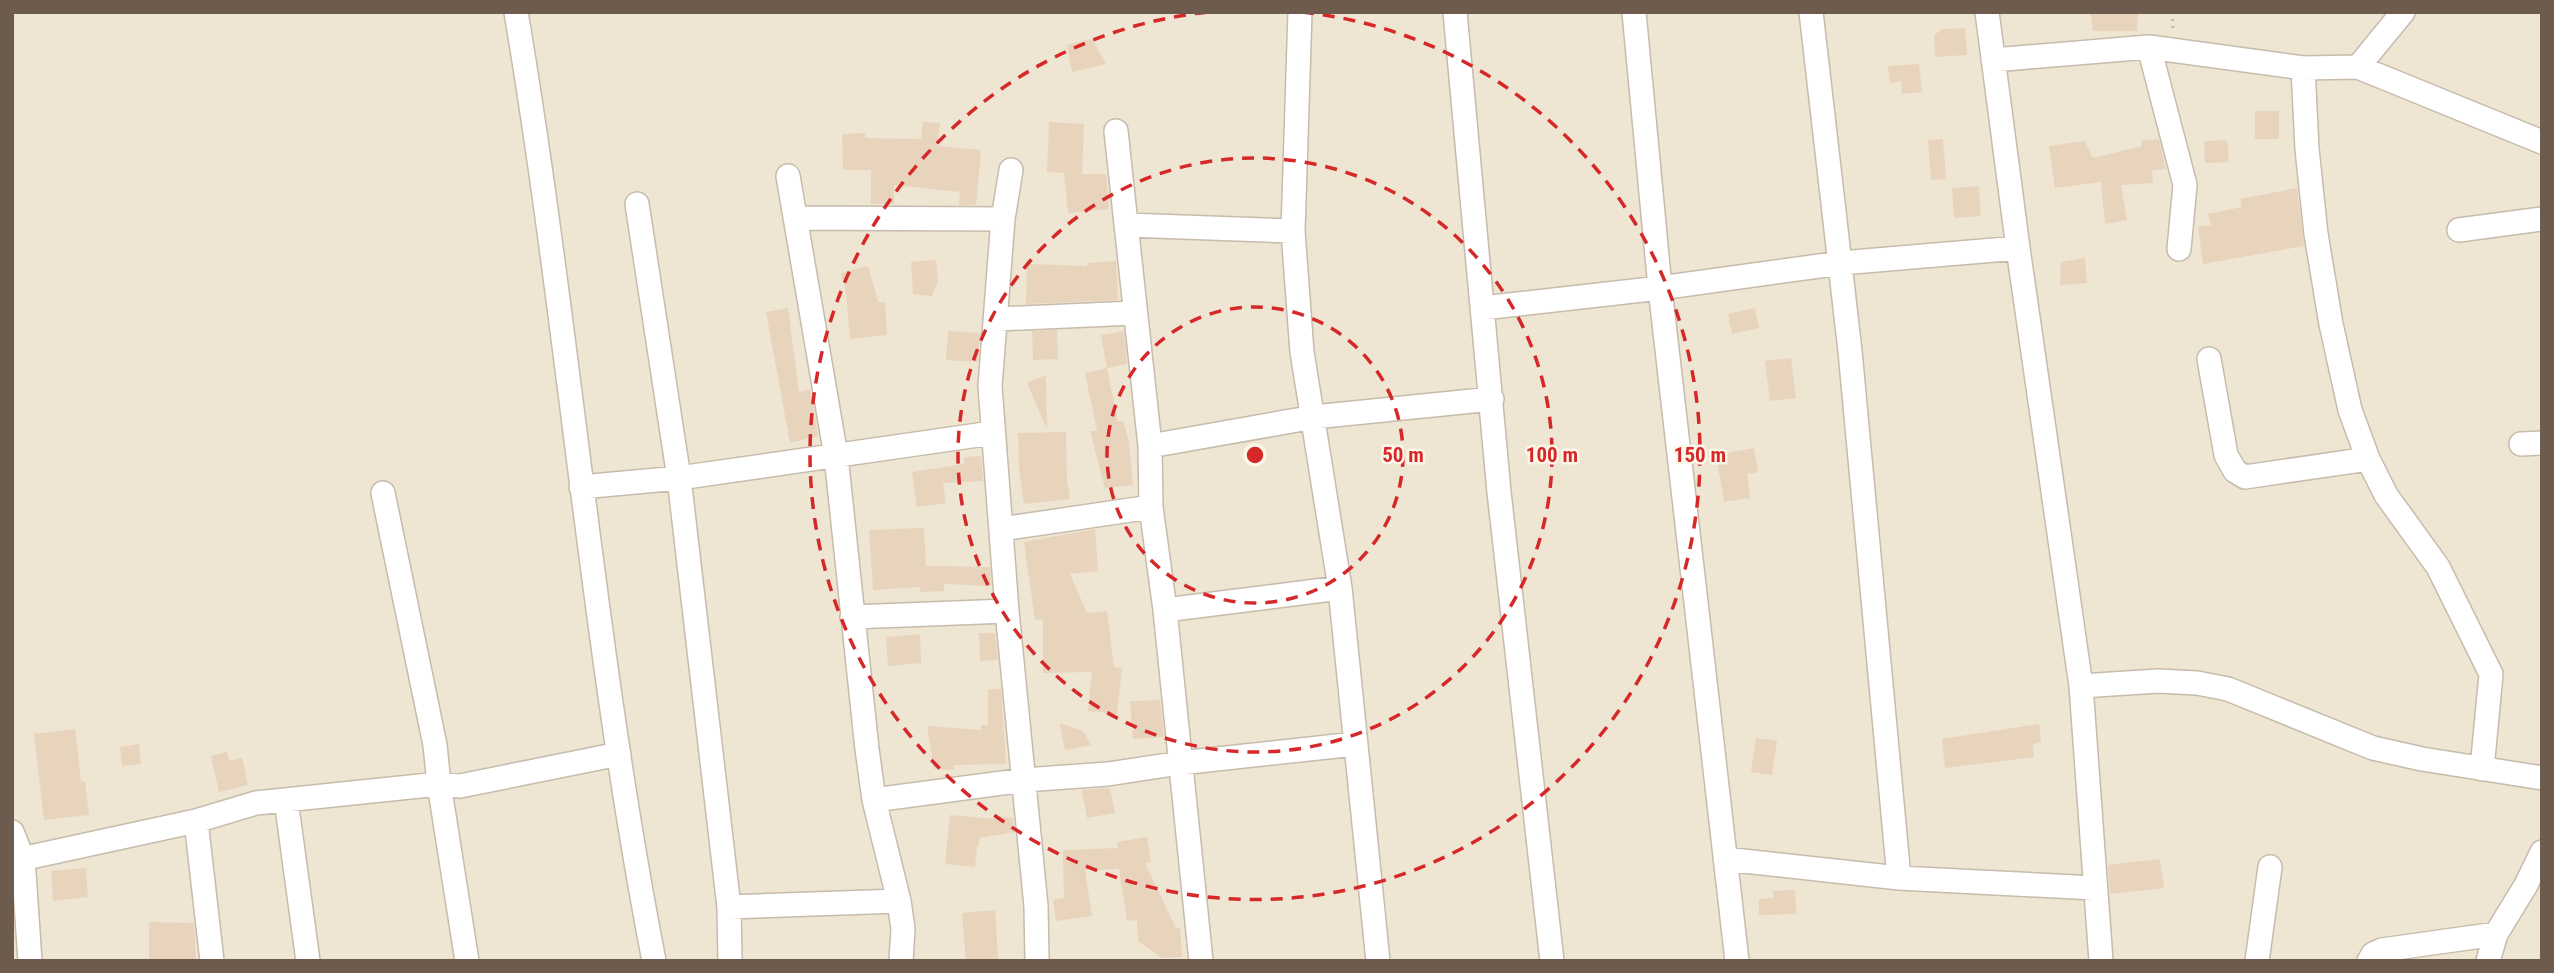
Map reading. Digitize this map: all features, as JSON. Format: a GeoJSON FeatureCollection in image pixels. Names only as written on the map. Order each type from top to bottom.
{"type":"FeatureCollection","features":[{"type":"Feature","properties":{"kind":"street"},"geometry":{"type":"LineString","coordinates":[[516,12],[539,151],[581,487],[632,849],[654,961]]}},
{"type":"Feature","properties":{"kind":"street"},"geometry":{"type":"LineString","coordinates":[[1300,12],[1293,231],[1302,352],[1340,588],[1378,961]]}},
{"type":"Feature","properties":{"kind":"street"},"geometry":{"type":"LineString","coordinates":[[1455,12],[1499,492],[1552,961]]}},
{"type":"Feature","properties":{"kind":"street"},"geometry":{"type":"LineString","coordinates":[[1634,12],[1661,288],[1737,961]]}},
{"type":"Feature","properties":{"kind":"street"},"geometry":{"type":"LineString","coordinates":[[1811,12],[1841,262],[1899,878]]}},
{"type":"Feature","properties":{"kind":"street"},"geometry":{"type":"LineString","coordinates":[[1987,12],[2081,686],[2101,961]]}},
{"type":"Feature","properties":{"kind":"street"},"geometry":{"type":"LineString","coordinates":[[2358,67],[2403,12]]}},
{"type":"Feature","properties":{"kind":"street"},"geometry":{"type":"LineString","coordinates":[[1993,60],[2149,47],[2303,68],[2358,67],[2542,142]]}},
{"type":"Feature","properties":{"kind":"street"},"geometry":{"type":"LineString","coordinates":[[2149,47],[2185,185],[2179,249]]}},
{"type":"Feature","properties":{"kind":"street"},"geometry":{"type":"LineString","coordinates":[[2303,68],[2307,149],[2316,234],[2331,324],[2350,410],[2368,460],[2386,495],[2438,567],[2491,674],[2482,769]]}},
{"type":"Feature","properties":{"kind":"street"},"geometry":{"type":"LineString","coordinates":[[1116,131],[1150,446],[1151,507],[1165,610],[1201,961]]}},
{"type":"Feature","properties":{"kind":"street"},"geometry":{"type":"LineString","coordinates":[[1011,170],[1003,219],[990,386],[1007,611],[1036,906],[1037,961]]}},
{"type":"Feature","properties":{"kind":"street"},"geometry":{"type":"LineString","coordinates":[[788,176],[836,456],[874,800],[899,901],[903,929],[901,961]]}},
{"type":"Feature","properties":{"kind":"street"},"geometry":{"type":"LineString","coordinates":[[637,204],[679,478],[729,907],[730,961]]}},
{"type":"Feature","properties":{"kind":"street"},"geometry":{"type":"LineString","coordinates":[[795,218],[1003,219]]}},
{"type":"Feature","properties":{"kind":"street"},"geometry":{"type":"LineString","coordinates":[[2459,230],[2542,219]]}},
{"type":"Feature","properties":{"kind":"street"},"geometry":{"type":"LineString","coordinates":[[1127,225],[1293,231]]}},
{"type":"Feature","properties":{"kind":"street"},"geometry":{"type":"LineString","coordinates":[[1483,307],[1661,288],[1841,262],[2018,248]]}},
{"type":"Feature","properties":{"kind":"street"},"geometry":{"type":"LineString","coordinates":[[997,319],[1134,313]]}},
{"type":"Feature","properties":{"kind":"street"},"geometry":{"type":"LineString","coordinates":[[2209,359],[2227,455],[2235,471],[2245,477],[2368,460]]}},
{"type":"Feature","properties":{"kind":"street"},"geometry":{"type":"LineString","coordinates":[[1150,446],[1314,417],[1492,399]]}},
{"type":"Feature","properties":{"kind":"street"},"geometry":{"type":"LineString","coordinates":[[581,487],[679,478],[992,433]]}},
{"type":"Feature","properties":{"kind":"street"},"geometry":{"type":"LineString","coordinates":[[383,493],[435,746],[467,961]]}},
{"type":"Feature","properties":{"kind":"street"},"geometry":{"type":"LineString","coordinates":[[1001,529],[1151,507]]}},
{"type":"Feature","properties":{"kind":"street"},"geometry":{"type":"LineString","coordinates":[[1165,610],[1340,588]]}},
{"type":"Feature","properties":{"kind":"street"},"geometry":{"type":"LineString","coordinates":[[852,617],[1007,611]]}},
{"type":"Feature","properties":{"kind":"street"},"geometry":{"type":"LineString","coordinates":[[2081,686],[2158,681],[2197,683],[2228,690],[2373,748],[2542,778]]}},
{"type":"Feature","properties":{"kind":"street"},"geometry":{"type":"LineString","coordinates":[[874,800],[1024,780],[1108,774],[1180,763],[1355,744]]}},
{"type":"Feature","properties":{"kind":"street"},"geometry":{"type":"LineString","coordinates":[[18,860],[196,821],[256,803],[439,784],[460,786],[619,754]]}},
{"type":"Feature","properties":{"kind":"street"},"geometry":{"type":"LineString","coordinates":[[286,800],[308,961]]}},
{"type":"Feature","properties":{"kind":"street"},"geometry":{"type":"LineString","coordinates":[[196,821],[212,961]]}},
{"type":"Feature","properties":{"kind":"street"},"geometry":{"type":"LineString","coordinates":[[12,832],[30,961]]}},
{"type":"Feature","properties":{"kind":"street"},"geometry":{"type":"LineString","coordinates":[[2488,961],[2496,934],[2526,885],[2542,852]]}},
{"type":"Feature","properties":{"kind":"street"},"geometry":{"type":"LineString","coordinates":[[1725,859],[1899,878],[2095,888]]}},
{"type":"Feature","properties":{"kind":"street"},"geometry":{"type":"LineString","coordinates":[[2258,961],[2270,867]]}},
{"type":"Feature","properties":{"kind":"street"},"geometry":{"type":"LineString","coordinates":[[729,907],[899,901]]}},
{"type":"Feature","properties":{"kind":"street"},"geometry":{"type":"LineString","coordinates":[[2369,961],[2373,954],[2382,950],[2496,934]]}},
{"type":"Feature","properties":{"kind":"shaded area"},"geometry":{"type":"Polygon","coordinates":[[[12,12],[2542,12],[2542,961],[12,961],[12,12]]]}},
{"type":"Feature","properties":{"kind":"building"},"geometry":{"type":"Polygon","coordinates":[[[2090,12],[2138,12],[2137,31],[2093,31],[2090,12]]]}},
{"type":"Feature","properties":{"kind":"building"},"geometry":{"type":"Polygon","coordinates":[[[1965,28],[1967,55],[1935,57],[1934,35],[1943,29],[1965,28]]]}},
{"type":"Feature","properties":{"kind":"building"},"geometry":{"type":"Polygon","coordinates":[[[1092,39],[1106,64],[1072,72],[1067,45],[1092,39]]]}},
{"type":"Feature","properties":{"kind":"building"},"geometry":{"type":"Polygon","coordinates":[[[1919,64],[1922,92],[1902,94],[1901,81],[1890,83],[1888,66],[1919,64]]]}},
{"type":"Feature","properties":{"kind":"building"},"geometry":{"type":"Polygon","coordinates":[[[2255,111],[2279,111],[2279,139],[2255,139],[2255,111]]]}},
{"type":"Feature","properties":{"kind":"building"},"geometry":{"type":"Polygon","coordinates":[[[923,122],[940,123],[937,146],[981,150],[976,205],[959,205],[960,192],[894,185],[894,204],[871,204],[871,170],[843,170],[842,134],[865,133],[865,138],[921,139],[923,122]]]}},
{"type":"Feature","properties":{"kind":"building"},"geometry":{"type":"Polygon","coordinates":[[[1049,122],[1084,124],[1082,174],[1106,174],[1109,209],[1068,213],[1064,173],[1047,172],[1049,122]]]}},
{"type":"Feature","properties":{"kind":"building"},"geometry":{"type":"Polygon","coordinates":[[[1943,139],[1946,179],[1931,180],[1928,140],[1943,139]]]}},
{"type":"Feature","properties":{"kind":"building"},"geometry":{"type":"Polygon","coordinates":[[[2159,139],[2166,169],[2152,170],[2153,183],[2121,185],[2127,220],[2105,224],[2101,182],[2055,188],[2049,146],[2085,141],[2093,158],[2142,146],[2141,141],[2159,139]]]}},
{"type":"Feature","properties":{"kind":"building"},"geometry":{"type":"Polygon","coordinates":[[[2227,140],[2229,162],[2205,163],[2204,141],[2227,140]]]}},
{"type":"Feature","properties":{"kind":"building"},"geometry":{"type":"Polygon","coordinates":[[[1979,186],[1981,216],[1954,218],[1952,188],[1979,186]]]}},
{"type":"Feature","properties":{"kind":"building"},"geometry":{"type":"Polygon","coordinates":[[[2297,188],[2304,246],[2203,264],[2198,227],[2211,225],[2208,214],[2242,207],[2240,199],[2297,188]]]}},
{"type":"Feature","properties":{"kind":"building"},"geometry":{"type":"Polygon","coordinates":[[[2085,258],[2087,283],[2060,285],[2061,262],[2085,258]]]}},
{"type":"Feature","properties":{"kind":"building"},"geometry":{"type":"Polygon","coordinates":[[[936,260],[938,281],[932,296],[913,294],[911,262],[936,260]]]}},
{"type":"Feature","properties":{"kind":"building"},"geometry":{"type":"Polygon","coordinates":[[[1116,261],[1118,300],[1026,304],[1027,264],[1087,266],[1087,263],[1116,261]]]}},
{"type":"Feature","properties":{"kind":"building"},"geometry":{"type":"Polygon","coordinates":[[[868,266],[878,302],[885,302],[887,335],[850,339],[846,292],[841,273],[868,266]]]}},
{"type":"Feature","properties":{"kind":"building"},"geometry":{"type":"Polygon","coordinates":[[[788,308],[799,392],[810,389],[818,436],[790,443],[766,312],[788,308]]]}},
{"type":"Feature","properties":{"kind":"building"},"geometry":{"type":"Polygon","coordinates":[[[1755,308],[1759,328],[1732,334],[1728,314],[1755,308]]]}},
{"type":"Feature","properties":{"kind":"building"},"geometry":{"type":"Polygon","coordinates":[[[1057,330],[1058,359],[1033,360],[1032,331],[1057,330]]]}},
{"type":"Feature","properties":{"kind":"building"},"geometry":{"type":"Polygon","coordinates":[[[948,331],[980,333],[978,362],[946,360],[948,331]]]}},
{"type":"Feature","properties":{"kind":"building"},"geometry":{"type":"Polygon","coordinates":[[[1124,331],[1127,364],[1107,368],[1101,335],[1124,331]]]}},
{"type":"Feature","properties":{"kind":"building"},"geometry":{"type":"Polygon","coordinates":[[[1791,358],[1796,398],[1770,401],[1765,361],[1791,358]]]}},
{"type":"Feature","properties":{"kind":"building"},"geometry":{"type":"Polygon","coordinates":[[[1107,368],[1118,422],[1123,421],[1129,442],[1133,485],[1105,488],[1090,431],[1097,431],[1085,373],[1107,368]]]}},
{"type":"Feature","properties":{"kind":"building"},"geometry":{"type":"Polygon","coordinates":[[[1046,375],[1047,427],[1027,383],[1046,375]]]}},
{"type":"Feature","properties":{"kind":"building"},"geometry":{"type":"Polygon","coordinates":[[[1066,432],[1070,499],[1024,504],[1018,433],[1066,432]]]}},
{"type":"Feature","properties":{"kind":"building"},"geometry":{"type":"Polygon","coordinates":[[[1754,448],[1758,472],[1747,474],[1750,498],[1724,502],[1716,455],[1754,448]]]}},
{"type":"Feature","properties":{"kind":"building"},"geometry":{"type":"Polygon","coordinates":[[[981,456],[983,481],[943,483],[946,503],[917,507],[912,472],[964,464],[964,457],[981,456]]]}},
{"type":"Feature","properties":{"kind":"building"},"geometry":{"type":"Polygon","coordinates":[[[924,528],[926,566],[990,567],[991,586],[944,584],[944,591],[920,592],[920,587],[873,590],[869,530],[924,528]]]}},
{"type":"Feature","properties":{"kind":"building"},"geometry":{"type":"Polygon","coordinates":[[[1095,529],[1098,571],[1070,574],[1087,613],[1107,611],[1114,667],[1122,668],[1117,714],[1088,711],[1092,672],[1043,673],[1043,619],[1035,620],[1024,542],[1095,529]]]}},
{"type":"Feature","properties":{"kind":"building"},"geometry":{"type":"Polygon","coordinates":[[[979,633],[995,633],[998,660],[980,661],[979,633]]]}},
{"type":"Feature","properties":{"kind":"building"},"geometry":{"type":"Polygon","coordinates":[[[920,634],[921,663],[888,666],[886,637],[920,634]]]}},
{"type":"Feature","properties":{"kind":"building"},"geometry":{"type":"Polygon","coordinates":[[[988,689],[1001,689],[1006,764],[954,765],[954,770],[934,769],[927,726],[981,730],[981,725],[988,725],[988,689]]]}},
{"type":"Feature","properties":{"kind":"building"},"geometry":{"type":"Polygon","coordinates":[[[1160,700],[1164,737],[1133,739],[1130,701],[1160,700]]]}},
{"type":"Feature","properties":{"kind":"building"},"geometry":{"type":"Polygon","coordinates":[[[1060,723],[1083,731],[1091,745],[1065,750],[1060,723]]]}},
{"type":"Feature","properties":{"kind":"building"},"geometry":{"type":"Polygon","coordinates":[[[2039,724],[2041,741],[2033,745],[2034,757],[1945,768],[1942,739],[2039,724]]]}},
{"type":"Feature","properties":{"kind":"building"},"geometry":{"type":"Polygon","coordinates":[[[75,729],[81,781],[85,781],[89,815],[44,820],[34,734],[75,729]]]}},
{"type":"Feature","properties":{"kind":"building"},"geometry":{"type":"Polygon","coordinates":[[[1756,738],[1777,741],[1772,775],[1751,772],[1756,738]]]}},
{"type":"Feature","properties":{"kind":"building"},"geometry":{"type":"Polygon","coordinates":[[[139,744],[141,764],[122,766],[120,747],[139,744]]]}},
{"type":"Feature","properties":{"kind":"building"},"geometry":{"type":"Polygon","coordinates":[[[227,752],[229,761],[242,758],[248,785],[219,792],[211,756],[227,752]]]}},
{"type":"Feature","properties":{"kind":"building"},"geometry":{"type":"Polygon","coordinates":[[[1110,788],[1115,813],[1087,818],[1082,790],[1110,788]]]}},
{"type":"Feature","properties":{"kind":"building"},"geometry":{"type":"Polygon","coordinates":[[[950,815],[1013,818],[1015,832],[979,838],[975,867],[945,864],[950,815]]]}},
{"type":"Feature","properties":{"kind":"building"},"geometry":{"type":"Polygon","coordinates":[[[1147,837],[1151,862],[1145,863],[1176,928],[1180,928],[1182,957],[1162,958],[1138,941],[1137,920],[1127,921],[1119,869],[1085,870],[1092,916],[1056,921],[1053,900],[1064,898],[1063,850],[1118,848],[1117,842],[1147,837]]]}},
{"type":"Feature","properties":{"kind":"building"},"geometry":{"type":"Polygon","coordinates":[[[2160,859],[2164,888],[2110,894],[2108,865],[2160,859]]]}},
{"type":"Feature","properties":{"kind":"building"},"geometry":{"type":"Polygon","coordinates":[[[86,868],[88,897],[53,901],[51,871],[86,868]]]}},
{"type":"Feature","properties":{"kind":"building"},"geometry":{"type":"Polygon","coordinates":[[[1795,890],[1796,914],[1759,915],[1759,899],[1774,898],[1773,891],[1795,890]]]}},
{"type":"Feature","properties":{"kind":"building"},"geometry":{"type":"Polygon","coordinates":[[[995,910],[998,959],[966,961],[962,913],[995,910]]]}},
{"type":"Feature","properties":{"kind":"building"},"geometry":{"type":"Polygon","coordinates":[[[149,922],[194,923],[196,961],[149,961],[149,922]]]}}]}
